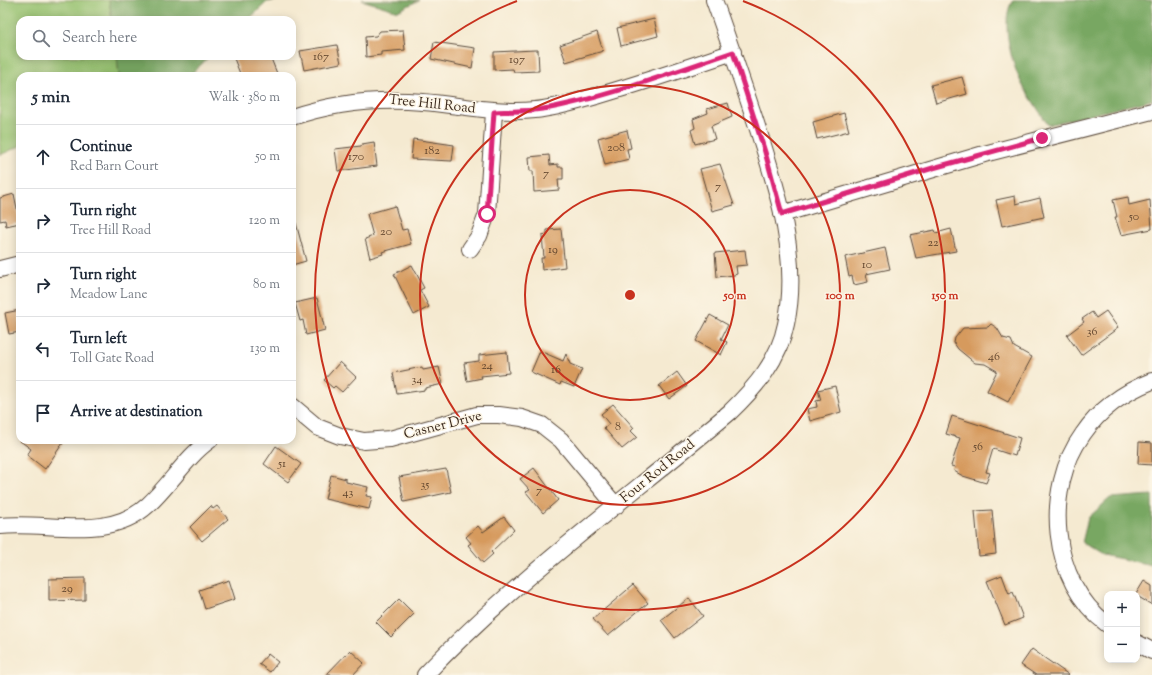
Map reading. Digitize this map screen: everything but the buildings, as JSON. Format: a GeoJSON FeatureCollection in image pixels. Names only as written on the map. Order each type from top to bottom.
{"type":"FeatureCollection","features":[{"type":"Feature","properties":{"kind":"street","name":"Four Rod Road"},"geometry":{"type":"LineString","coordinates":[[425,675],[447,651],[510,594],[730,412],[750,393],[765,373],[778,350],[786,324],[791,289],[788,249],[782,214],[765,152],[733,52],[714,0]]}},
{"type":"Feature","properties":{"kind":"street","name":"Tree Hill Road"},"geometry":{"type":"LineString","coordinates":[[296,116],[343,103],[374,100],[424,102],[494,112],[535,110],[564,105],[620,89],[733,52]]}},
{"type":"Feature","properties":{"kind":"street"},"geometry":{"type":"LineString","coordinates":[[782,214],[984,154],[1152,111]]}},
{"type":"Feature","properties":{"kind":"street"},"geometry":{"type":"LineString","coordinates":[[470,249],[479,236],[487,214],[494,112]]}},
{"type":"Feature","properties":{"kind":"street"},"geometry":{"type":"LineString","coordinates":[[0,269],[16,265]]}},
{"type":"Feature","properties":{"kind":"street"},"geometry":{"type":"LineString","coordinates":[[1104,621],[1085,601],[1072,581],[1063,562],[1058,524],[1059,494],[1064,472],[1072,452],[1082,435],[1095,419],[1112,403],[1130,391],[1152,381]]}},
{"type":"Feature","properties":{"kind":"street","name":"Casner Drive"},"geometry":{"type":"LineString","coordinates":[[296,409],[317,427],[340,436],[364,441],[390,439],[477,415],[499,415],[522,418],[542,425],[561,440],[616,506]]}},
{"type":"Feature","properties":{"kind":"street"},"geometry":{"type":"LineString","coordinates":[[0,526],[64,529],[93,527],[132,516],[148,505],[187,462],[206,444]]}},
{"type":"Feature","properties":{"kind":"street"},"geometry":{"type":"LineString","coordinates":[[1140,645],[1152,651]]}},
{"type":"Feature","properties":{"kind":"green space"},"geometry":{"type":"Polygon","coordinates":[[[0,0],[109,0],[111,16],[16,16],[16,60],[117,60],[119,72],[16,72],[16,148],[0,155],[0,0]]]}},
{"type":"Feature","properties":{"kind":"green space"},"geometry":{"type":"Polygon","coordinates":[[[109,0],[280,0],[267,2],[252,16],[111,16],[109,0]]]}},
{"type":"Feature","properties":{"kind":"green space"},"geometry":{"type":"Polygon","coordinates":[[[362,0],[419,0],[398,11],[362,0]]]}},
{"type":"Feature","properties":{"kind":"green space"},"geometry":{"type":"Polygon","coordinates":[[[1013,0],[1152,0],[1152,100],[1048,125],[1023,86],[1011,55],[1007,31],[1007,19],[1013,0]]]}},
{"type":"Feature","properties":{"kind":"green space"},"geometry":{"type":"Polygon","coordinates":[[[117,60],[206,60],[193,72],[119,72],[117,60]]]}},
{"type":"Feature","properties":{"kind":"green space"},"geometry":{"type":"Polygon","coordinates":[[[1152,495],[1152,565],[1102,555],[1082,543],[1088,518],[1110,498],[1152,495]]]}},
{"type":"Feature","properties":{"kind":"route"},"geometry":{"type":"LineString","coordinates":[[487,214],[494,112],[535,110],[564,105],[620,89],[733,52],[765,152],[782,214],[933,168],[1042,138]]}}]}
